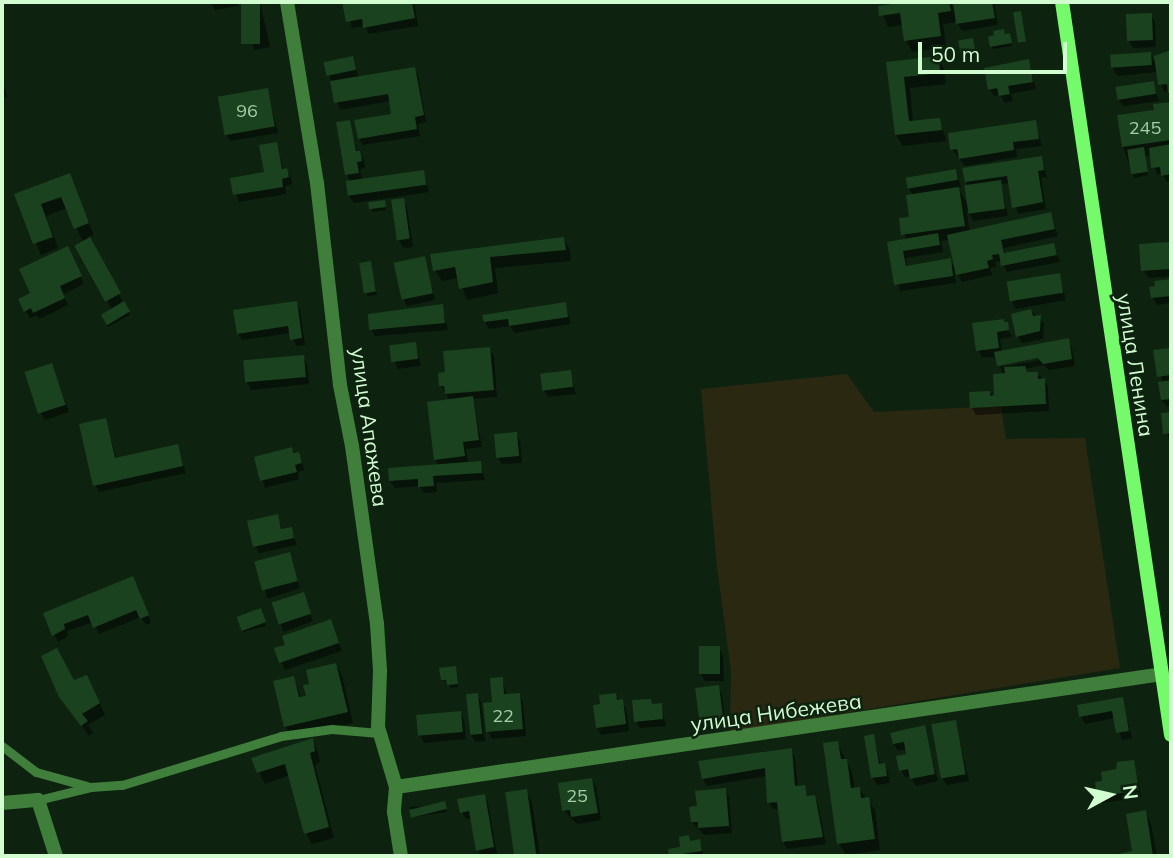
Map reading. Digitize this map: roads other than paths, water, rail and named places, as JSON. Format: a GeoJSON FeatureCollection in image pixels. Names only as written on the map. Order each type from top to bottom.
{"type":"FeatureCollection","features":[{"type":"Feature","properties":{"kind":"street","name":"улица Апажева"},"geometry":{"type":"LineString","coordinates":[[287,2],[317,183],[340,386],[352,446],[377,624],[380,671],[379,733],[396,787],[394,812],[401,856]]}},
{"type":"Feature","properties":{"kind":"street","name":"улица Ленина"},"geometry":{"type":"LineString","coordinates":[[1062,2],[1171,735]]}},
{"type":"Feature","properties":{"kind":"street","name":"улица Нибежева"},"geometry":{"type":"LineString","coordinates":[[396,787],[1162,674]]}},
{"type":"Feature","properties":{"kind":"street"},"geometry":{"type":"LineString","coordinates":[[2,803],[38,800],[56,856]]}},
{"type":"Feature","properties":{"kind":"lane"},"geometry":{"type":"LineString","coordinates":[[38,800],[91,788],[122,785],[281,736],[332,729],[379,733]]}},
{"type":"Feature","properties":{"kind":"lane"},"geometry":{"type":"LineString","coordinates":[[2,746],[36,772],[91,788]]}}]}
